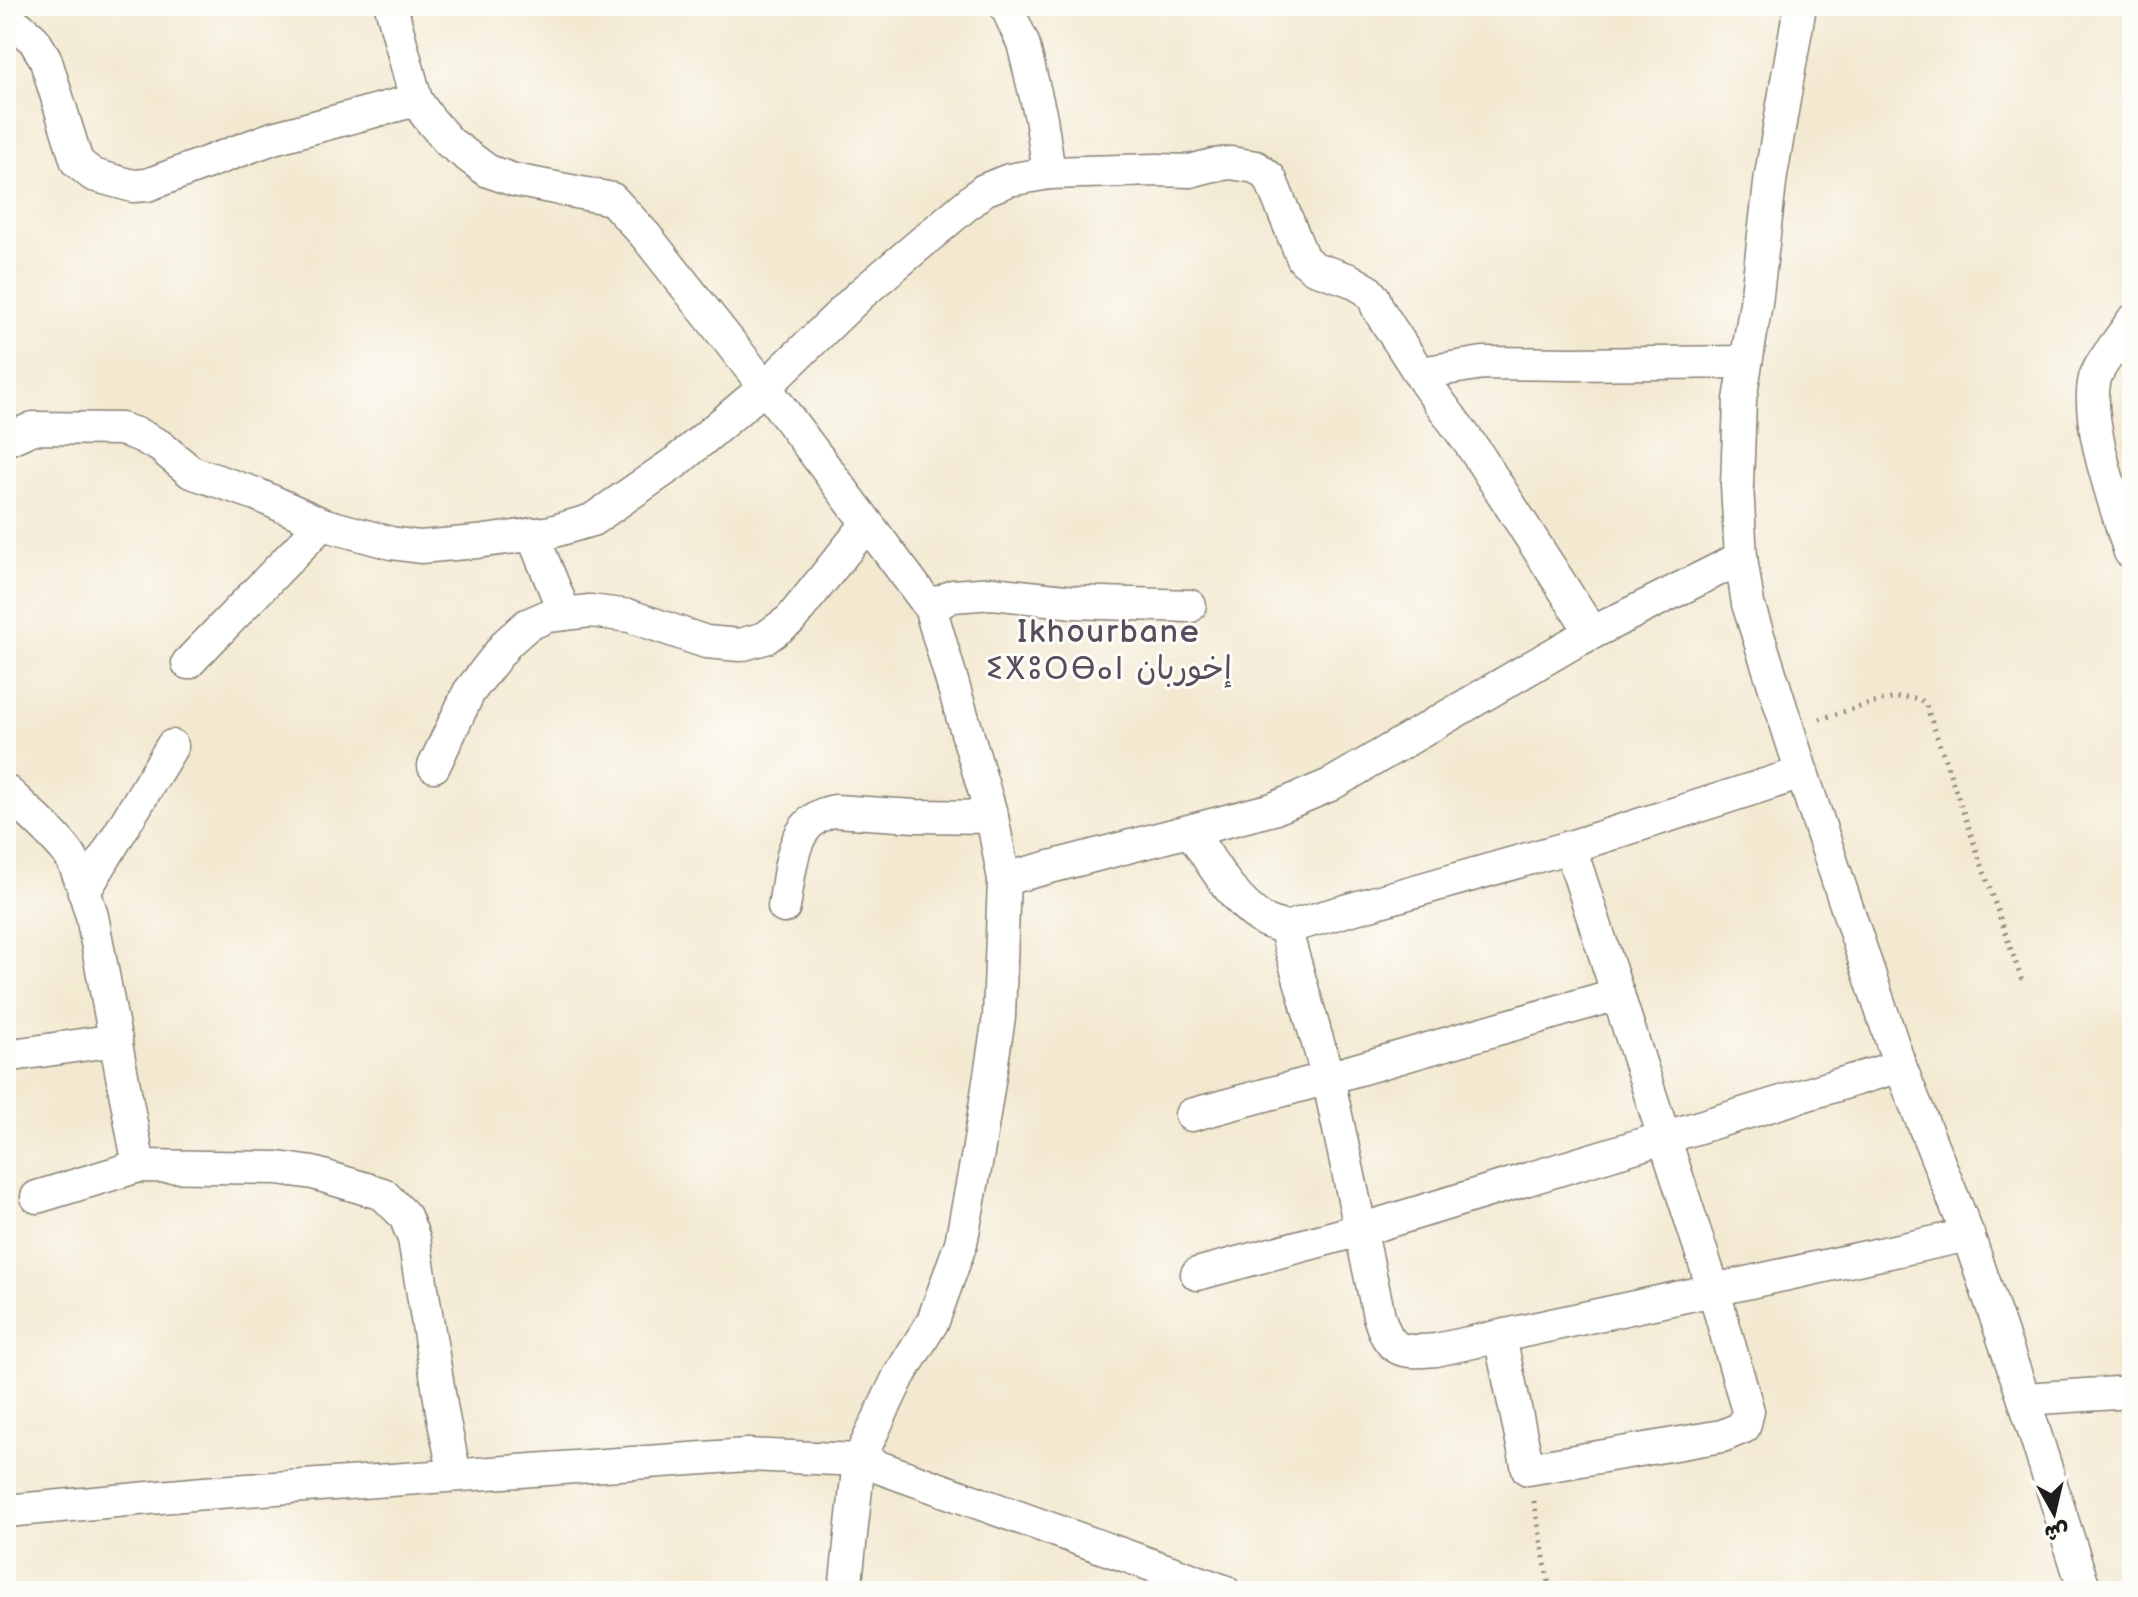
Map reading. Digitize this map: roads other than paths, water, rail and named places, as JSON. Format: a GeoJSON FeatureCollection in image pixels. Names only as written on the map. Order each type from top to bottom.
{"type":"FeatureCollection","features":[{"type":"Feature","properties":{"kind":"street"},"geometry":{"type":"LineString","coordinates":[[391,6],[416,100],[449,142],[488,171],[514,180],[612,199],[646,236],[765,387],[930,607],[992,817],[1004,879],[999,1017],[961,1243],[933,1321],[899,1376],[859,1460],[845,1591]]}},
{"type":"Feature","properties":{"kind":"street"},"geometry":{"type":"LineString","coordinates":[[1006,6],[1023,43],[1041,118],[1049,173]]}},
{"type":"Feature","properties":{"kind":"street"},"geometry":{"type":"LineString","coordinates":[[1800,6],[1771,175],[1756,303],[1740,400],[1737,485],[1741,558],[1748,604],[1900,1066],[1968,1235],[2086,1591]]}},
{"type":"Feature","properties":{"kind":"street"},"geometry":{"type":"LineString","coordinates":[[6,25],[18,26],[34,40],[45,58],[77,162],[93,175],[133,186],[147,185],[273,138],[416,100]]}},
{"type":"Feature","properties":{"kind":"street"},"geometry":{"type":"LineString","coordinates":[[6,440],[33,428],[121,429],[160,446],[191,472],[256,494],[322,524],[391,543],[420,547],[551,532],[592,520],[676,462],[765,387],[861,294],[984,190],[1009,180],[1049,173],[1190,171],[1231,163],[1256,167],[1270,178],[1303,259],[1314,268],[1350,280],[1367,290],[1592,633]]}},
{"type":"Feature","properties":{"kind":"street"},"geometry":{"type":"LineString","coordinates":[[2130,552],[2104,468],[2093,400],[2095,376],[2132,321]]}},
{"type":"Feature","properties":{"kind":"street"},"geometry":{"type":"LineString","coordinates":[[1420,373],[1483,363],[1746,362]]}},
{"type":"Feature","properties":{"kind":"street"},"geometry":{"type":"LineString","coordinates":[[188,663],[322,524]]}},
{"type":"Feature","properties":{"kind":"street"},"geometry":{"type":"LineString","coordinates":[[434,766],[469,692],[507,643],[527,625],[548,616],[590,611],[630,616],[706,642],[740,645],[765,638],[790,620],[867,524]]}},
{"type":"Feature","properties":{"kind":"street"},"geometry":{"type":"LineString","coordinates":[[532,534],[565,614]]}},
{"type":"Feature","properties":{"kind":"street"},"geometry":{"type":"LineString","coordinates":[[1004,879],[1273,809],[1330,785],[1592,633],[1741,558]]}},
{"type":"Feature","properties":{"kind":"street"},"geometry":{"type":"LineString","coordinates":[[930,607],[953,596],[993,593],[1074,602],[1190,606]]}},
{"type":"Feature","properties":{"kind":"street"},"geometry":{"type":"LineString","coordinates":[[84,892],[172,746]]}},
{"type":"Feature","properties":{"kind":"street"},"geometry":{"type":"LineString","coordinates":[[1191,831],[1219,874],[1243,902],[1262,919],[1285,928],[1570,847],[1802,773]]}},
{"type":"Feature","properties":{"kind":"street"},"geometry":{"type":"LineString","coordinates":[[6,791],[72,858],[92,916],[139,1166]]}},
{"type":"Feature","properties":{"kind":"street"},"geometry":{"type":"LineString","coordinates":[[784,907],[796,844],[808,822],[824,813],[992,817]]}},
{"type":"Feature","properties":{"kind":"street"},"geometry":{"type":"LineString","coordinates":[[1500,1337],[1528,1469],[1722,1436],[1744,1427],[1748,1411],[1714,1291],[1570,847]]}},
{"type":"Feature","properties":{"kind":"street"},"geometry":{"type":"LineString","coordinates":[[1285,928],[1328,1078],[1383,1329],[1400,1350],[1436,1350],[1968,1235]]}},
{"type":"Feature","properties":{"kind":"street"},"geometry":{"type":"LineString","coordinates":[[1191,1115],[1618,994]]}},
{"type":"Feature","properties":{"kind":"street"},"geometry":{"type":"LineString","coordinates":[[6,1056],[116,1040]]}},
{"type":"Feature","properties":{"kind":"street"},"geometry":{"type":"LineString","coordinates":[[1197,1274],[1360,1230],[1900,1066]]}},
{"type":"Feature","properties":{"kind":"street"},"geometry":{"type":"LineString","coordinates":[[37,1197],[139,1166],[278,1168],[313,1173],[383,1194],[405,1216],[414,1239],[455,1475]]}},
{"type":"Feature","properties":{"kind":"street"},"geometry":{"type":"LineString","coordinates":[[2024,1399],[2132,1392]]}},
{"type":"Feature","properties":{"kind":"street"},"geometry":{"type":"LineString","coordinates":[[6,1511],[204,1493],[747,1455],[859,1460],[1224,1591]]}},
{"type":"Feature","properties":{"kind":"district","name":"Ikhourbane ⵉⵅⵓⵔⴱⴰⵏ إخوربان"},"geometry":{"type":"Point","coordinates":[1109,650]}}]}
